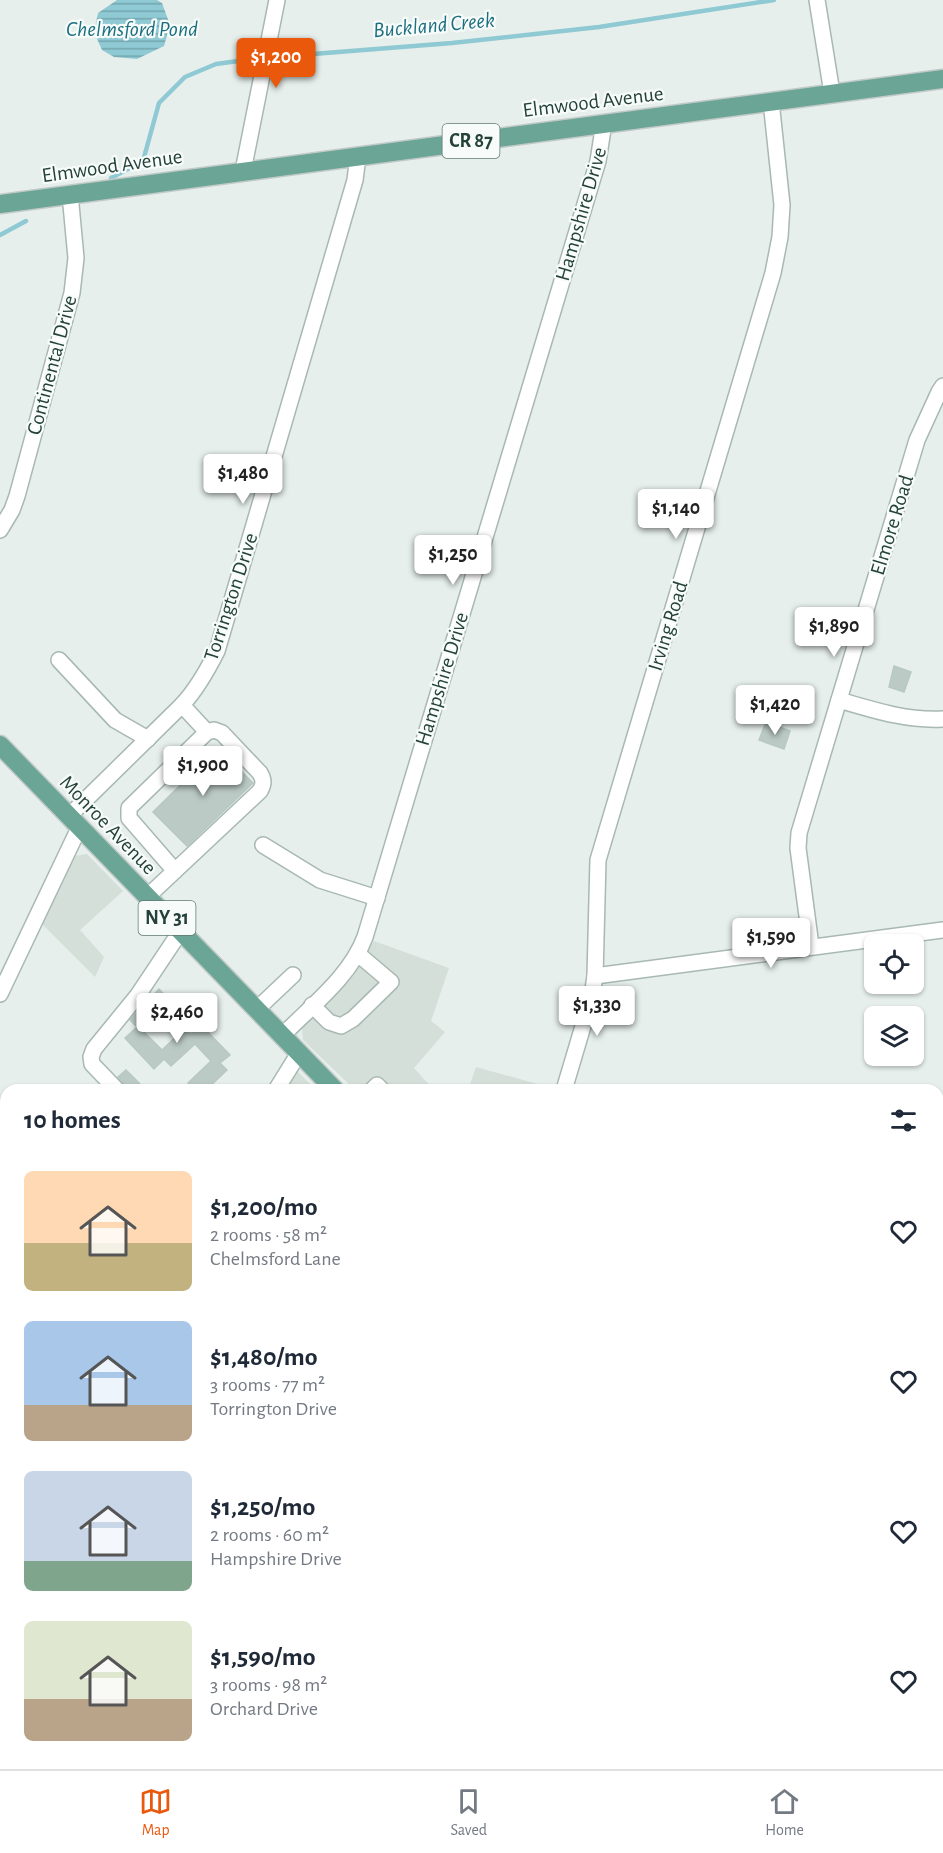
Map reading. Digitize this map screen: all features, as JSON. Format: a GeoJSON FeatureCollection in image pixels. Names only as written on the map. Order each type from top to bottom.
{"type":"FeatureCollection","features":[{"type":"Feature","properties":{"kind":"main road","name":"Elmwood Avenue"},"geometry":{"type":"LineString","coordinates":[[0,204],[943,79]]}},
{"type":"Feature","properties":{"kind":"main road","name":"Monroe Avenue"},"geometry":{"type":"LineString","coordinates":[[2,753],[74,822],[299,1053],[326,1084]]}},
{"type":"Feature","properties":{"kind":"street"},"geometry":{"type":"LineString","coordinates":[[243,171],[277,0]]}},
{"type":"Feature","properties":{"kind":"street"},"geometry":{"type":"LineString","coordinates":[[817,0],[832,93]]}},
{"type":"Feature","properties":{"kind":"street","name":"Irving Road"},"geometry":{"type":"LineString","coordinates":[[566,1084],[592,996],[595,976],[598,860],[773,273],[780,237],[782,205],[771,101]]}},
{"type":"Feature","properties":{"kind":"street","name":"Hampshire Drive"},"geometry":{"type":"LineString","coordinates":[[282,1036],[346,971],[358,954],[377,898],[598,161],[604,123]]}},
{"type":"Feature","properties":{"kind":"street","name":"Torrington Drive"},"geometry":{"type":"LineString","coordinates":[[74,822],[148,739],[193,693],[217,651],[356,180],[358,156]]}},
{"type":"Feature","properties":{"kind":"street","name":"Continental Drive"},"geometry":{"type":"LineString","coordinates":[[0,530],[17,496],[72,293],[76,258],[70,194]]}},
{"type":"Feature","properties":{"kind":"street","name":"Elmore Road"},"geometry":{"type":"LineString","coordinates":[[811,946],[797,840],[917,440],[943,386]]}},
{"type":"Feature","properties":{"kind":"street"},"geometry":{"type":"LineString","coordinates":[[59,660],[115,720],[148,739]]}},
{"type":"Feature","properties":{"kind":"street"},"geometry":{"type":"LineString","coordinates":[[839,700],[904,717],[943,719]]}},
{"type":"Feature","properties":{"kind":"street"},"geometry":{"type":"LineString","coordinates":[[182,705],[207,732]]}},
{"type":"Feature","properties":{"kind":"street"},"geometry":{"type":"LineString","coordinates":[[147,897],[175,871],[260,791],[263,785],[260,773],[222,733],[214,730],[207,732],[129,808],[129,818],[175,871]]}},
{"type":"Feature","properties":{"kind":"street"},"geometry":{"type":"LineString","coordinates":[[0,994],[74,822]]}},
{"type":"Feature","properties":{"kind":"street"},"geometry":{"type":"LineString","coordinates":[[263,845],[320,880],[377,898]]}},
{"type":"Feature","properties":{"kind":"street"},"geometry":{"type":"LineString","coordinates":[[595,976],[943,930]]}},
{"type":"Feature","properties":{"kind":"street"},"geometry":{"type":"LineString","coordinates":[[111,1084],[92,1064],[91,1057],[94,1049],[138,995],[180,932]]}},
{"type":"Feature","properties":{"kind":"street"},"geometry":{"type":"LineString","coordinates":[[312,1005],[329,1022],[341,1026],[353,1019],[391,982],[358,954]]}},
{"type":"Feature","properties":{"kind":"street"},"geometry":{"type":"LineString","coordinates":[[256,1010],[293,975]]}},
{"type":"Feature","properties":{"kind":"street"},"geometry":{"type":"LineString","coordinates":[[280,1084],[299,1053]]}},
{"type":"Feature","properties":{"kind":"shaded area"},"geometry":{"type":"Polygon","coordinates":[[[87,854],[123,891],[80,930],[104,957],[95,977],[42,924],[74,856],[87,854]]]}},
{"type":"Feature","properties":{"kind":"shaded area"},"geometry":{"type":"Polygon","coordinates":[[[374,941],[449,968],[431,1021],[445,1032],[414,1068],[429,1084],[349,1084],[303,1040],[302,1027],[354,975],[374,941]]]}},
{"type":"Feature","properties":{"kind":"shaded area"},"geometry":{"type":"Polygon","coordinates":[[[476,1067],[537,1084],[470,1084],[476,1067]]]}},
{"type":"Feature","properties":{"kind":"shaded area"},"geometry":{"type":"Polygon","coordinates":[[[295,1069],[310,1084],[287,1084],[295,1069]]]}},
{"type":"Feature","properties":{"kind":"water","name":"Chelmsford Pond"},"geometry":{"type":"Polygon","coordinates":[[[117,0],[157,0],[162,3],[170,25],[164,46],[137,59],[114,57],[102,50],[94,32],[98,13],[117,0]]]}},
{"type":"Feature","properties":{"kind":"building"},"geometry":{"type":"Polygon","coordinates":[[[894,666],[911,672],[904,692],[889,687],[894,666]]]}},
{"type":"Feature","properties":{"kind":"building"},"geometry":{"type":"Polygon","coordinates":[[[766,722],[790,731],[784,749],[759,740],[766,722]]]}},
{"type":"Feature","properties":{"kind":"building"},"geometry":{"type":"Polygon","coordinates":[[[218,748],[253,783],[187,846],[153,812],[218,748]]]}},
{"type":"Feature","properties":{"kind":"building"},"geometry":{"type":"Polygon","coordinates":[[[159,989],[171,1002],[142,1030],[162,1050],[185,1028],[191,1034],[200,1024],[230,1055],[220,1063],[227,1070],[212,1084],[189,1084],[211,1061],[195,1044],[171,1066],[164,1059],[154,1069],[125,1038],[137,1027],[130,1020],[159,989]]]}},
{"type":"Feature","properties":{"kind":"building"},"geometry":{"type":"Polygon","coordinates":[[[126,1070],[140,1084],[124,1084],[118,1077],[126,1070]]]}},
{"type":"Feature","properties":{"kind":"waterway","name":"Buckland Creek"},"geometry":{"type":"LineString","coordinates":[[275,57],[452,43],[599,27],[774,0]]}},
{"type":"Feature","properties":{"kind":"waterway","name":"Buckland Creek"},"geometry":{"type":"LineString","coordinates":[[111,178],[143,161],[159,103],[185,77],[216,64],[253,59]]}},
{"type":"Feature","properties":{"kind":"waterway","name":"Buckland Creek"},"geometry":{"type":"LineString","coordinates":[[0,235],[26,221]]}}]}
